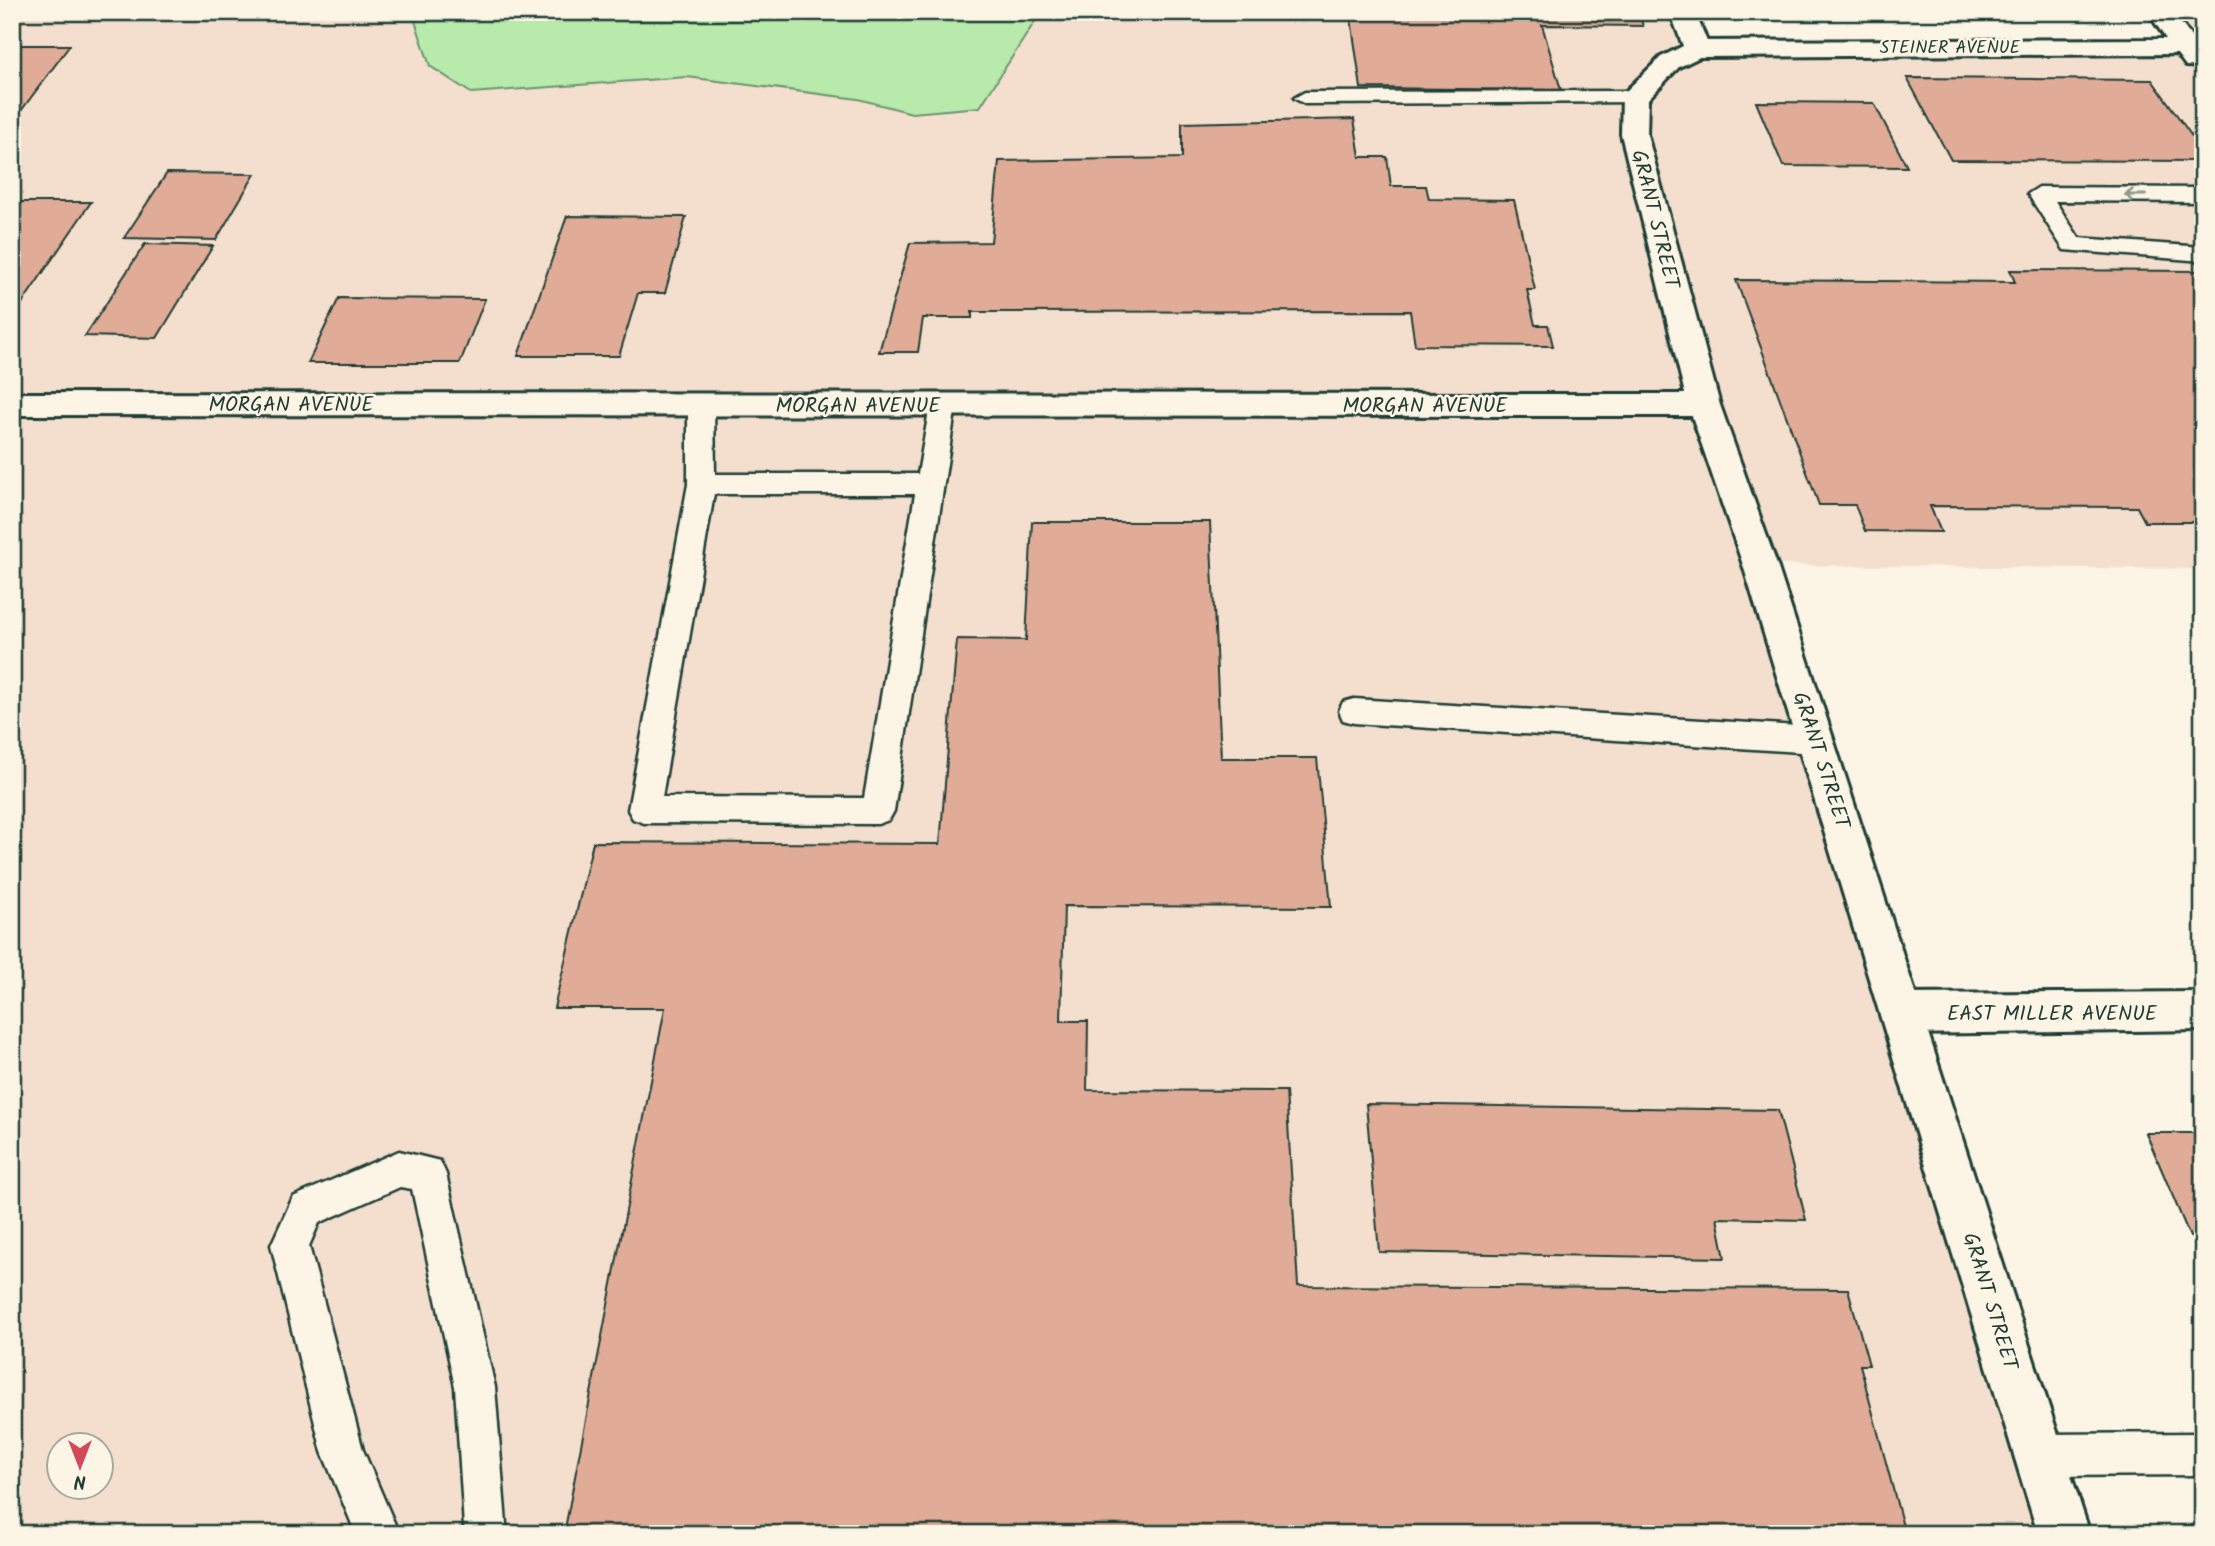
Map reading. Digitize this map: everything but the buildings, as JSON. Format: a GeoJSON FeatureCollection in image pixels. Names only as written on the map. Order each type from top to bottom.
{"type":"FeatureCollection","features":[{"type":"Feature","properties":{"kind":"street"},"geometry":{"type":"LineString","coordinates":[[1635,97],[1670,62],[1697,49],[1682,12]]}},
{"type":"Feature","properties":{"kind":"street"},"geometry":{"type":"LineString","coordinates":[[2160,12],[2194,46],[2203,71]]}},
{"type":"Feature","properties":{"kind":"street","name":"STEINER AVENUE"},"geometry":{"type":"LineString","coordinates":[[1697,49],[2194,46]]}},
{"type":"Feature","properties":{"kind":"street","name":"GRANT STREET"},"geometry":{"type":"LineString","coordinates":[[1635,97],[1634,134],[1704,404],[1748,527],[2064,1534]]}},
{"type":"Feature","properties":{"kind":"street","name":"MORGAN AVENUE"},"geometry":{"type":"LineString","coordinates":[[12,404],[1704,404]]}},
{"type":"Feature","properties":{"kind":"street","name":"EAST MILLER AVENUE"},"geometry":{"type":"LineString","coordinates":[[1902,1014],[2203,1012]]}},
{"type":"Feature","properties":{"kind":"lane"},"geometry":{"type":"LineString","coordinates":[[1305,98],[1635,97]]}},
{"type":"Feature","properties":{"kind":"lane"},"geometry":{"type":"LineString","coordinates":[[2203,195],[2039,194],[2072,245],[2203,254]]}},
{"type":"Feature","properties":{"kind":"lane"},"geometry":{"type":"LineString","coordinates":[[701,404],[702,484],[644,810],[878,811],[943,404]]}},
{"type":"Feature","properties":{"kind":"lane"},"geometry":{"type":"LineString","coordinates":[[702,484],[930,484]]}},
{"type":"Feature","properties":{"kind":"lane"},"geometry":{"type":"LineString","coordinates":[[1354,711],[1815,740]]}},
{"type":"Feature","properties":{"kind":"lane"},"geometry":{"type":"LineString","coordinates":[[378,1534],[343,1452],[290,1245],[306,1210],[399,1168],[427,1174],[475,1387],[485,1527],[489,1534]]}},
{"type":"Feature","properties":{"kind":"lane"},"geometry":{"type":"LineString","coordinates":[[2039,1455],[2203,1454]]}},
{"type":"Feature","properties":{"kind":"shaded area"},"geometry":{"type":"Polygon","coordinates":[[[12,12],[1682,12],[1697,49],[2184,46],[2160,12],[2203,12],[2203,46],[2186,47],[2203,71],[2203,569],[1761,565],[2064,1534],[12,1534],[12,12]]]}},
{"type":"Feature","properties":{"kind":"green space"},"geometry":{"type":"Polygon","coordinates":[[[412,12],[1041,12],[980,107],[912,113],[858,99],[687,77],[471,93],[430,66],[412,12]]]}}]}
